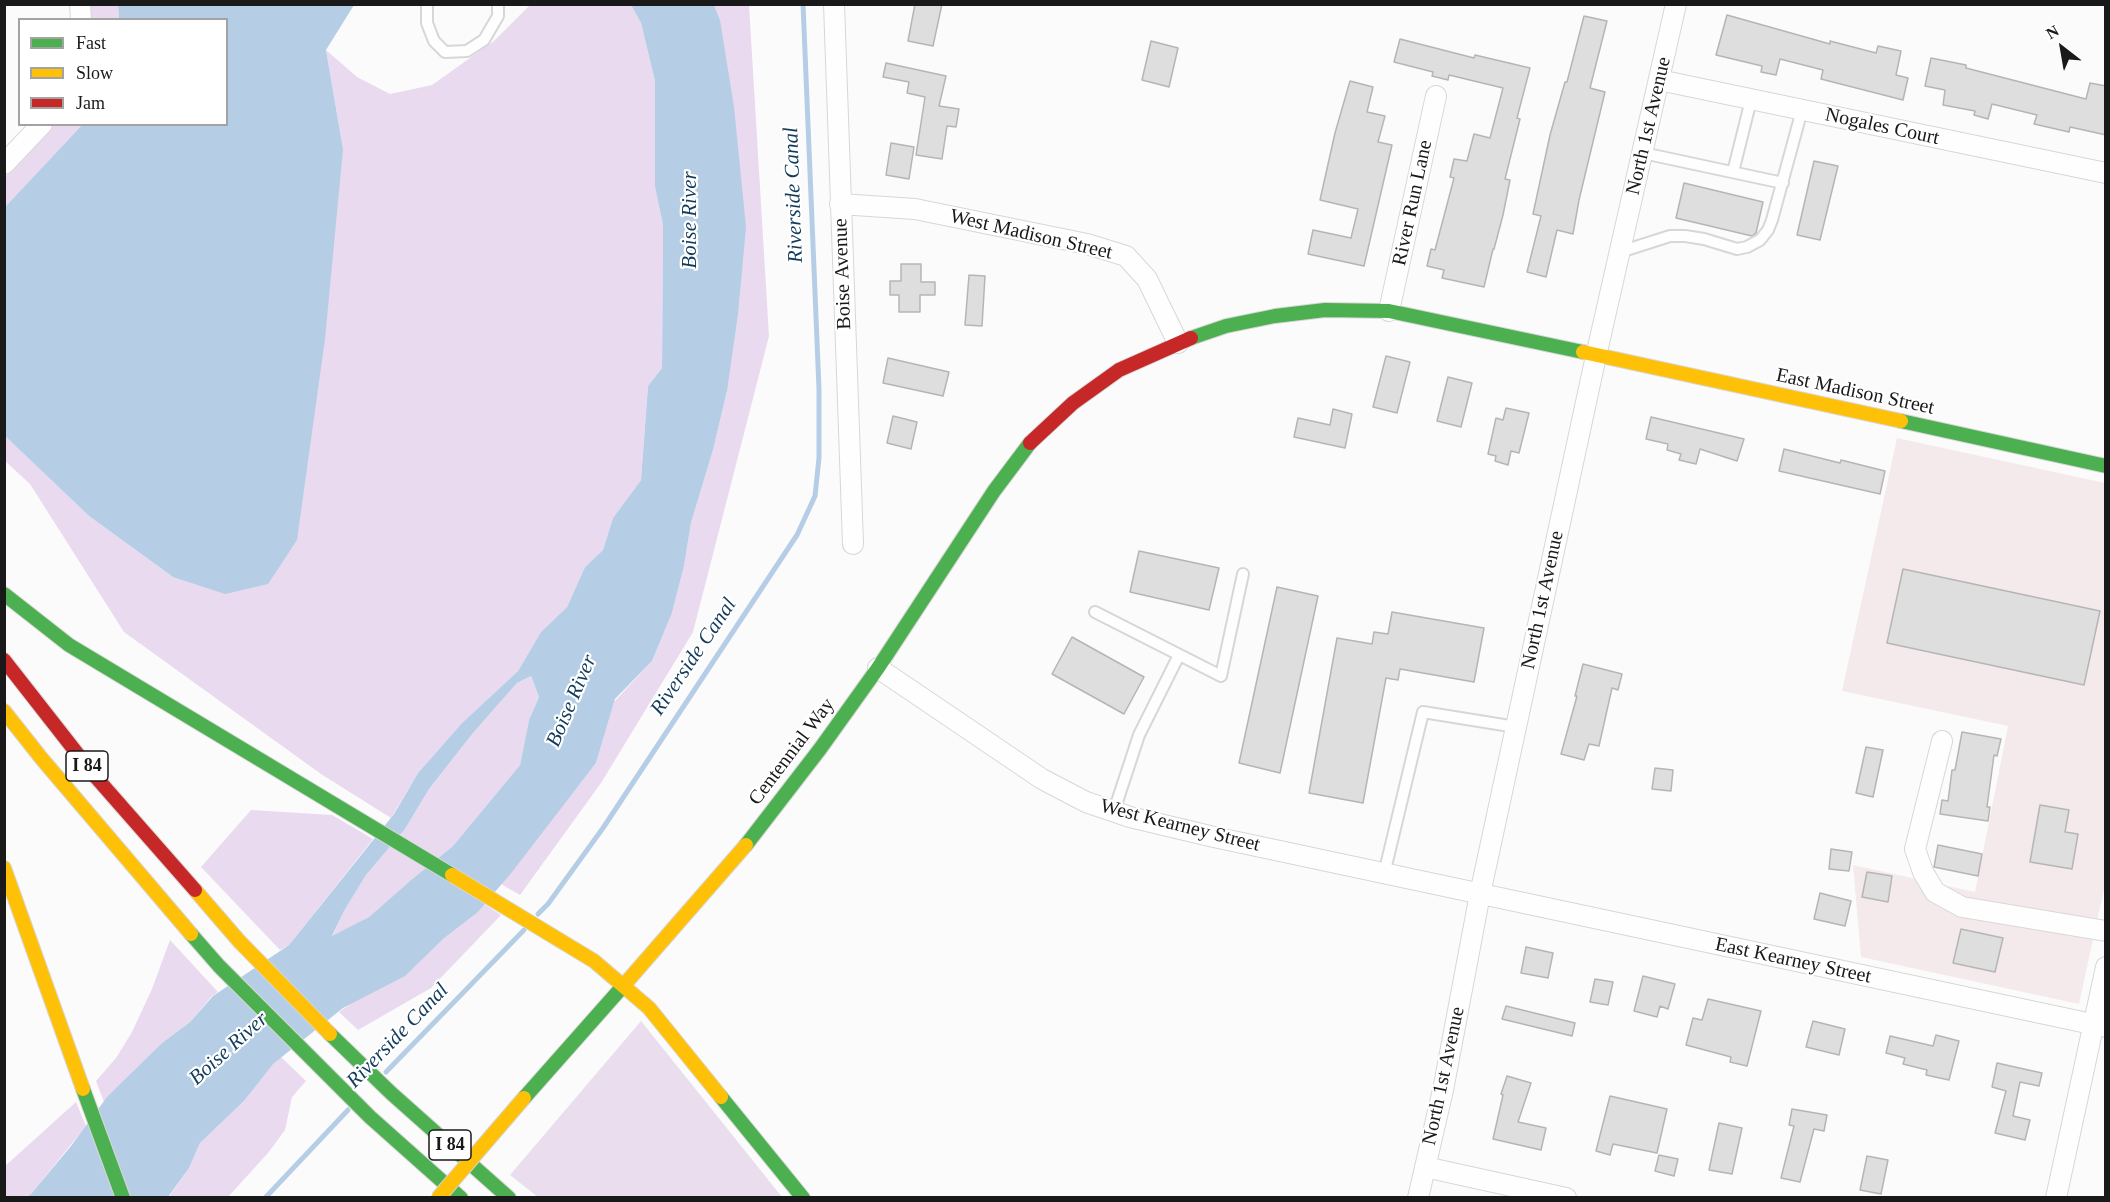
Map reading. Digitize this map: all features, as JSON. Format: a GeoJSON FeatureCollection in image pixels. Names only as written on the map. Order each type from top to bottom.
{"type":"FeatureCollection","features":[{"type":"Feature","properties":{"kind":"main road"},"geometry":{"type":"LineString","coordinates":[[1178,343],[1226,326],[1275,316],[1325,310],[1389,311],[1596,356]]}},
{"type":"Feature","properties":{"kind":"main road","name":"Centennial Way"},"geometry":{"type":"LineString","coordinates":[[438,1197],[754,836],[878,668],[994,491],[1028,445],[1074,404],[1119,370],[1178,343]]}},
{"type":"Feature","properties":{"kind":"main road","name":"East Madison Street"},"geometry":{"type":"LineString","coordinates":[[1596,356],[2106,466]]}},
{"type":"Feature","properties":{"kind":"main road"},"geometry":{"type":"LineString","coordinates":[[4,594],[69,645],[594,961],[649,1008],[803,1197]]}},
{"type":"Feature","properties":{"kind":"main road","name":"I 84"},"geometry":{"type":"LineString","coordinates":[[4,660],[94,775],[239,941],[391,1092],[509,1197]]}},
{"type":"Feature","properties":{"kind":"main road","name":"I 84"},"geometry":{"type":"LineString","coordinates":[[4,711],[151,889],[219,966],[370,1117],[461,1197]]}},
{"type":"Feature","properties":{"kind":"main road"},"geometry":{"type":"LineString","coordinates":[[4,868],[123,1197]]}},
{"type":"Feature","properties":{"kind":"street","name":"Boise Avenue"},"geometry":{"type":"LineString","coordinates":[[834,4],[853,544]]}},
{"type":"Feature","properties":{"kind":"street","name":"North 1st Avenue"},"geometry":{"type":"LineString","coordinates":[[1418,1197],[1443,1090],[1480,894],[1596,356],[1676,4]]}},
{"type":"Feature","properties":{"kind":"street","name":"Nogales Court"},"geometry":{"type":"LineString","coordinates":[[1659,80],[2106,173]]}},
{"type":"Feature","properties":{"kind":"street","name":"River Run Lane"},"geometry":{"type":"LineString","coordinates":[[1389,311],[1436,96]]}},
{"type":"Feature","properties":{"kind":"street"},"geometry":{"type":"LineString","coordinates":[[4,164],[40,126]]}},
{"type":"Feature","properties":{"kind":"street","name":"West Madison Street"},"geometry":{"type":"LineString","coordinates":[[840,204],[915,209],[1087,244],[1126,256],[1147,279],[1178,343]]}},
{"type":"Feature","properties":{"kind":"street","name":"West Kearney Street"},"geometry":{"type":"LineString","coordinates":[[878,668],[1042,779],[1086,802],[1214,837],[1480,894]]}},
{"type":"Feature","properties":{"kind":"street"},"geometry":{"type":"LineString","coordinates":[[1942,741],[1915,849],[1923,872],[1935,892],[1962,908],[2106,930]]}},
{"type":"Feature","properties":{"kind":"street","name":"East Kearney Street"},"geometry":{"type":"LineString","coordinates":[[1480,894],[2100,1026]]}},
{"type":"Feature","properties":{"kind":"street"},"geometry":{"type":"LineString","coordinates":[[2056,1197],[2100,1026],[2106,967]]}},
{"type":"Feature","properties":{"kind":"street"},"geometry":{"type":"LineString","coordinates":[[1425,1167],[1566,1197]]}},
{"type":"Feature","properties":{"kind":"lane"},"geometry":{"type":"LineString","coordinates":[[427,4],[427,23],[434,41],[445,52],[467,51],[484,40],[498,16],[498,4]]}},
{"type":"Feature","properties":{"kind":"lane"},"geometry":{"type":"LineString","coordinates":[[1733,172],[1751,100]]}},
{"type":"Feature","properties":{"kind":"lane"},"geometry":{"type":"LineString","coordinates":[[1620,252],[1670,236],[1704,239],[1737,249],[1760,240],[1768,230],[1802,110]]}},
{"type":"Feature","properties":{"kind":"lane"},"geometry":{"type":"LineString","coordinates":[[1643,153],[1783,183]]}},
{"type":"Feature","properties":{"kind":"lane"},"geometry":{"type":"LineString","coordinates":[[1095,612],[1221,676],[1243,574]]}},
{"type":"Feature","properties":{"kind":"lane"},"geometry":{"type":"LineString","coordinates":[[1114,811],[1139,735],[1179,655]]}},
{"type":"Feature","properties":{"kind":"lane"},"geometry":{"type":"LineString","coordinates":[[1384,874],[1423,712],[1516,727]]}},
{"type":"Feature","properties":{"kind":"shaded area"},"geometry":{"type":"Polygon","coordinates":[[[90,5],[118,5],[119,18],[91,18],[90,5]]]}},
{"type":"Feature","properties":{"kind":"shaded area"},"geometry":{"type":"Polygon","coordinates":[[[530,5],[631,5],[641,23],[655,81],[655,187],[663,225],[662,368],[648,386],[641,480],[613,518],[603,550],[585,567],[567,607],[541,632],[518,671],[462,723],[418,773],[391,818],[321,774],[124,632],[30,484],[5,461],[5,436],[89,516],[173,577],[343,149],[326,50],[357,77],[390,94],[432,85],[494,41],[530,5]]]}},
{"type":"Feature","properties":{"kind":"shaded area"},"geometry":{"type":"Polygon","coordinates":[[[714,5],[749,5],[769,336],[693,632],[601,783],[520,895],[501,884],[596,763],[614,702],[652,661],[672,613],[684,566],[691,523],[713,450],[727,391],[720,20],[714,5]]]}},
{"type":"Feature","properties":{"kind":"shaded area"},"geometry":{"type":"Polygon","coordinates":[[[52,126],[81,126],[5,207],[4,178],[52,126]]]}},
{"type":"Feature","properties":{"kind":"shaded area"},"geometry":{"type":"Polygon","coordinates":[[[1897,438],[2105,483],[2106,880],[2079,1004],[1861,957],[1853,865],[1975,892],[2008,726],[1842,691],[1897,438]]]}},
{"type":"Feature","properties":{"kind":"shaded area"},"geometry":{"type":"Polygon","coordinates":[[[531,676],[539,697],[529,720],[520,765],[453,846],[369,917],[332,937],[344,911],[366,875],[405,829],[429,789],[473,733],[517,683],[531,676]]]}},
{"type":"Feature","properties":{"kind":"shaded area"},"geometry":{"type":"Polygon","coordinates":[[[251,810],[332,815],[373,839],[289,945],[280,950],[201,867],[251,810]]]}},
{"type":"Feature","properties":{"kind":"shaded area"},"geometry":{"type":"Polygon","coordinates":[[[484,904],[501,915],[431,988],[358,1030],[339,1012],[443,939],[477,913],[484,904]]]}},
{"type":"Feature","properties":{"kind":"shaded area"},"geometry":{"type":"Polygon","coordinates":[[[170,940],[218,992],[190,1022],[162,1043],[104,1102],[96,1081],[116,1058],[132,1032],[152,989],[170,940]]]}},
{"type":"Feature","properties":{"kind":"shaded area"},"geometry":{"type":"Polygon","coordinates":[[[641,1021],[782,1197],[538,1197],[510,1175],[641,1021]]]}},
{"type":"Feature","properties":{"kind":"shaded area"},"geometry":{"type":"Polygon","coordinates":[[[281,1057],[306,1081],[292,1097],[285,1130],[268,1153],[228,1197],[168,1198],[189,1168],[200,1143],[244,1101],[272,1064],[281,1057]]]}},
{"type":"Feature","properties":{"kind":"shaded area"},"geometry":{"type":"Polygon","coordinates":[[[76,1102],[86,1126],[31,1194],[24,1197],[5,1197],[4,1167],[76,1102]]]}},
{"type":"Feature","properties":{"kind":"water"},"geometry":{"type":"Polygon","coordinates":[[[118,5],[354,5],[326,50],[343,149],[325,339],[297,540],[268,584],[225,594],[173,577],[89,516],[5,436],[5,207],[81,126],[228,126],[228,18],[119,18],[118,5]]]}},
{"type":"Feature","properties":{"kind":"water","name":"Boise River"},"geometry":{"type":"Polygon","coordinates":[[[631,5],[714,5],[720,20],[734,107],[746,227],[738,314],[727,391],[713,450],[691,523],[684,566],[672,613],[652,661],[615,699],[596,763],[512,872],[477,913],[443,939],[405,976],[343,1008],[273,1064],[244,1101],[200,1143],[189,1168],[168,1197],[24,1198],[31,1194],[71,1146],[107,1097],[162,1043],[190,1022],[213,996],[289,945],[394,814],[418,773],[462,723],[518,671],[541,632],[567,607],[585,567],[603,550],[613,518],[641,480],[648,386],[662,368],[663,225],[655,187],[655,81],[641,23],[631,5]],[[531,676],[517,683],[473,733],[429,789],[405,829],[366,875],[332,936],[369,917],[453,846],[520,765],[529,720],[539,697],[531,676]]]}},
{"type":"Feature","properties":{"kind":"building"},"geometry":{"type":"Polygon","coordinates":[[[915,4],[942,4],[933,46],[908,41],[915,4]]]}},
{"type":"Feature","properties":{"kind":"building"},"geometry":{"type":"Polygon","coordinates":[[[1727,15],[1830,44],[1830,41],[1876,53],[1878,46],[1901,51],[1896,75],[1908,78],[1903,100],[1821,79],[1823,70],[1780,59],[1776,75],[1761,72],[1762,66],[1716,55],[1727,15]]]}},
{"type":"Feature","properties":{"kind":"building"},"geometry":{"type":"Polygon","coordinates":[[[1584,16],[1607,21],[1590,88],[1605,92],[1573,234],[1557,230],[1546,277],[1527,272],[1541,216],[1533,214],[1550,135],[1584,16]]]}},
{"type":"Feature","properties":{"kind":"building"},"geometry":{"type":"Polygon","coordinates":[[[1400,39],[1474,58],[1475,55],[1530,68],[1505,179],[1510,180],[1503,215],[1484,287],[1442,278],[1444,270],[1427,266],[1431,249],[1435,250],[1454,178],[1450,177],[1454,159],[1467,161],[1474,134],[1490,138],[1503,88],[1449,75],[1448,80],[1432,76],[1433,72],[1394,62],[1400,39]]]}},
{"type":"Feature","properties":{"kind":"building"},"geometry":{"type":"Polygon","coordinates":[[[1151,41],[1178,48],[1169,87],[1142,80],[1151,41]]]}},
{"type":"Feature","properties":{"kind":"building"},"geometry":{"type":"Polygon","coordinates":[[[1931,58],[1966,65],[1966,68],[2086,99],[2090,83],[2106,86],[2106,135],[2070,127],[2069,132],[2034,124],[2037,115],[1992,104],[1988,119],[1974,115],[1975,111],[1943,105],[1945,90],[1925,86],[1931,58]]]}},
{"type":"Feature","properties":{"kind":"building"},"geometry":{"type":"Polygon","coordinates":[[[886,63],[946,76],[939,106],[959,109],[956,127],[947,126],[942,159],[916,155],[925,97],[907,93],[909,82],[883,77],[886,63]]]}},
{"type":"Feature","properties":{"kind":"building"},"geometry":{"type":"Polygon","coordinates":[[[1350,81],[1373,87],[1367,112],[1385,116],[1378,142],[1392,145],[1364,266],[1308,254],[1313,230],[1351,238],[1358,209],[1320,200],[1335,133],[1350,81]]]}},
{"type":"Feature","properties":{"kind":"building"},"geometry":{"type":"Polygon","coordinates":[[[891,143],[914,147],[909,179],[886,175],[891,143]]]}},
{"type":"Feature","properties":{"kind":"building"},"geometry":{"type":"Polygon","coordinates":[[[1814,161],[1838,166],[1820,240],[1797,235],[1814,161]]]}},
{"type":"Feature","properties":{"kind":"building"},"geometry":{"type":"Polygon","coordinates":[[[1684,183],[1763,202],[1756,233],[1752,236],[1676,218],[1684,183]]]}},
{"type":"Feature","properties":{"kind":"building"},"geometry":{"type":"Polygon","coordinates":[[[901,264],[921,264],[921,282],[935,282],[935,295],[920,295],[920,312],[899,312],[899,295],[890,295],[890,281],[901,281],[901,264]]]}},
{"type":"Feature","properties":{"kind":"building"},"geometry":{"type":"Polygon","coordinates":[[[969,275],[985,276],[982,326],[965,325],[969,275]]]}},
{"type":"Feature","properties":{"kind":"building"},"geometry":{"type":"Polygon","coordinates":[[[1386,356],[1410,362],[1397,413],[1373,407],[1386,356]]]}},
{"type":"Feature","properties":{"kind":"building"},"geometry":{"type":"Polygon","coordinates":[[[888,358],[949,372],[943,396],[883,383],[888,358]]]}},
{"type":"Feature","properties":{"kind":"building"},"geometry":{"type":"Polygon","coordinates":[[[1448,377],[1472,383],[1461,427],[1437,421],[1448,377]]]}},
{"type":"Feature","properties":{"kind":"building"},"geometry":{"type":"Polygon","coordinates":[[[1506,408],[1529,413],[1519,453],[1511,451],[1508,465],[1495,461],[1496,456],[1488,454],[1496,418],[1503,420],[1506,408]]]}},
{"type":"Feature","properties":{"kind":"building"},"geometry":{"type":"Polygon","coordinates":[[[1333,409],[1352,414],[1345,448],[1294,437],[1298,418],[1330,425],[1333,409]]]}},
{"type":"Feature","properties":{"kind":"building"},"geometry":{"type":"Polygon","coordinates":[[[893,416],[917,422],[911,449],[887,443],[893,416]]]}},
{"type":"Feature","properties":{"kind":"building"},"geometry":{"type":"Polygon","coordinates":[[[1651,417],[1744,439],[1737,461],[1700,449],[1696,464],[1679,460],[1681,454],[1667,450],[1668,444],[1646,439],[1651,417]]]}},
{"type":"Feature","properties":{"kind":"building"},"geometry":{"type":"Polygon","coordinates":[[[1784,449],[1885,471],[1880,494],[1779,471],[1784,449]]]}},
{"type":"Feature","properties":{"kind":"building"},"geometry":{"type":"Polygon","coordinates":[[[1139,551],[1219,568],[1209,610],[1130,592],[1139,551]]]}},
{"type":"Feature","properties":{"kind":"building"},"geometry":{"type":"Polygon","coordinates":[[[1903,569],[2100,611],[2084,685],[1887,643],[1903,569]]]}},
{"type":"Feature","properties":{"kind":"building"},"geometry":{"type":"Polygon","coordinates":[[[1277,587],[1318,596],[1280,773],[1239,763],[1277,587]]]}},
{"type":"Feature","properties":{"kind":"building"},"geometry":{"type":"Polygon","coordinates":[[[1392,612],[1484,628],[1474,682],[1400,669],[1398,680],[1386,678],[1363,803],[1309,793],[1337,638],[1372,644],[1374,632],[1388,634],[1392,612]]]}},
{"type":"Feature","properties":{"kind":"building"},"geometry":{"type":"Polygon","coordinates":[[[1072,637],[1144,677],[1124,714],[1052,674],[1072,637]]]}},
{"type":"Feature","properties":{"kind":"building"},"geometry":{"type":"Polygon","coordinates":[[[1583,664],[1622,674],[1618,690],[1612,688],[1599,746],[1589,744],[1584,760],[1561,754],[1583,664]]]}},
{"type":"Feature","properties":{"kind":"building"},"geometry":{"type":"Polygon","coordinates":[[[1962,732],[2001,739],[1997,756],[1994,755],[1987,807],[1990,807],[1988,821],[1940,814],[1942,800],[1948,801],[1952,770],[1955,770],[1962,732]]]}},
{"type":"Feature","properties":{"kind":"building"},"geometry":{"type":"Polygon","coordinates":[[[1866,747],[1883,750],[1873,797],[1856,793],[1866,747]]]}},
{"type":"Feature","properties":{"kind":"building"},"geometry":{"type":"Polygon","coordinates":[[[1655,768],[1673,770],[1671,791],[1652,789],[1655,768]]]}},
{"type":"Feature","properties":{"kind":"building"},"geometry":{"type":"Polygon","coordinates":[[[2040,805],[2069,810],[2065,832],[2078,834],[2072,869],[2030,862],[2040,805]]]}},
{"type":"Feature","properties":{"kind":"building"},"geometry":{"type":"Polygon","coordinates":[[[1938,845],[1982,854],[1978,876],[1934,867],[1938,845]]]}},
{"type":"Feature","properties":{"kind":"building"},"geometry":{"type":"Polygon","coordinates":[[[1831,849],[1852,852],[1849,871],[1829,869],[1831,849]]]}},
{"type":"Feature","properties":{"kind":"building"},"geometry":{"type":"Polygon","coordinates":[[[1867,872],[1892,876],[1888,902],[1862,897],[1867,872]]]}},
{"type":"Feature","properties":{"kind":"building"},"geometry":{"type":"Polygon","coordinates":[[[1820,893],[1851,901],[1845,926],[1814,919],[1820,893]]]}},
{"type":"Feature","properties":{"kind":"building"},"geometry":{"type":"Polygon","coordinates":[[[1961,929],[2003,938],[1995,972],[1953,963],[1961,929]]]}},
{"type":"Feature","properties":{"kind":"building"},"geometry":{"type":"Polygon","coordinates":[[[1526,947],[1553,953],[1548,978],[1521,973],[1526,947]]]}},
{"type":"Feature","properties":{"kind":"building"},"geometry":{"type":"Polygon","coordinates":[[[1643,976],[1675,984],[1668,1009],[1660,1006],[1657,1017],[1634,1011],[1643,976]]]}},
{"type":"Feature","properties":{"kind":"building"},"geometry":{"type":"Polygon","coordinates":[[[1595,979],[1613,982],[1608,1005],[1590,1002],[1595,979]]]}},
{"type":"Feature","properties":{"kind":"building"},"geometry":{"type":"Polygon","coordinates":[[[1708,999],[1761,1011],[1747,1066],[1730,1062],[1731,1057],[1686,1045],[1693,1018],[1702,1020],[1708,999]]]}},
{"type":"Feature","properties":{"kind":"building"},"geometry":{"type":"Polygon","coordinates":[[[1506,1006],[1575,1023],[1572,1036],[1502,1019],[1506,1006]]]}},
{"type":"Feature","properties":{"kind":"building"},"geometry":{"type":"Polygon","coordinates":[[[1813,1021],[1845,1029],[1839,1055],[1806,1047],[1813,1021]]]}},
{"type":"Feature","properties":{"kind":"building"},"geometry":{"type":"Polygon","coordinates":[[[1936,1035],[1959,1041],[1949,1080],[1926,1075],[1927,1070],[1903,1064],[1905,1058],[1886,1053],[1890,1036],[1933,1046],[1936,1035]]]}},
{"type":"Feature","properties":{"kind":"building"},"geometry":{"type":"Polygon","coordinates":[[[1997,1063],[2042,1073],[2039,1086],[2020,1082],[2013,1116],[2030,1120],[2025,1140],[1995,1133],[2006,1091],[1992,1087],[1997,1063]]]}},
{"type":"Feature","properties":{"kind":"building"},"geometry":{"type":"Polygon","coordinates":[[[1507,1076],[1531,1083],[1518,1122],[1546,1128],[1541,1150],[1493,1139],[1503,1095],[1501,1094],[1507,1076]]]}},
{"type":"Feature","properties":{"kind":"building"},"geometry":{"type":"Polygon","coordinates":[[[1610,1096],[1667,1109],[1657,1153],[1613,1144],[1610,1155],[1596,1151],[1610,1096]]]}},
{"type":"Feature","properties":{"kind":"building"},"geometry":{"type":"Polygon","coordinates":[[[1792,1109],[1827,1115],[1824,1131],[1814,1129],[1800,1182],[1781,1178],[1794,1126],[1789,1125],[1792,1109]]]}},
{"type":"Feature","properties":{"kind":"building"},"geometry":{"type":"Polygon","coordinates":[[[1719,1123],[1742,1128],[1732,1174],[1709,1170],[1719,1123]]]}},
{"type":"Feature","properties":{"kind":"building"},"geometry":{"type":"Polygon","coordinates":[[[1659,1155],[1678,1159],[1674,1176],[1655,1171],[1659,1155]]]}},
{"type":"Feature","properties":{"kind":"building"},"geometry":{"type":"Polygon","coordinates":[[[1867,1156],[1888,1160],[1881,1194],[1860,1190],[1867,1156]]]}},
{"type":"Feature","properties":{"kind":"waterway","name":"Riverside Canal"},"geometry":{"type":"LineString","coordinates":[[538,914],[548,904],[603,828],[797,535],[815,496],[819,458],[819,389],[803,4]]}},
{"type":"Feature","properties":{"kind":"waterway","name":"Riverside Canal"},"geometry":{"type":"LineString","coordinates":[[386,1072],[524,930]]}},
{"type":"Feature","properties":{"kind":"waterway","name":"Riverside Canal"},"geometry":{"type":"LineString","coordinates":[[265,1198],[348,1110]]}},
{"type":"Feature","properties":{"kind":"traffic: fast"},"geometry":{"type":"LineString","coordinates":[[1191,338],[1226,326],[1275,316],[1325,310],[1389,311],[1583,352]]}},
{"type":"Feature","properties":{"kind":"traffic: fast"},"geometry":{"type":"LineString","coordinates":[[1901,421],[2106,466]]}},
{"type":"Feature","properties":{"kind":"traffic: fast"},"geometry":{"type":"LineString","coordinates":[[746,845],[820,749],[878,668],[994,491],[1030,443]]}},
{"type":"Feature","properties":{"kind":"traffic: fast"},"geometry":{"type":"LineString","coordinates":[[4,594],[69,645],[452,875]]}},
{"type":"Feature","properties":{"kind":"traffic: fast"},"geometry":{"type":"LineString","coordinates":[[191,934],[219,966],[370,1117],[461,1198]]}},
{"type":"Feature","properties":{"kind":"traffic: fast"},"geometry":{"type":"LineString","coordinates":[[524,1098],[624,985]]}},
{"type":"Feature","properties":{"kind":"traffic: fast"},"geometry":{"type":"LineString","coordinates":[[330,1034],[391,1093],[509,1198]]}},
{"type":"Feature","properties":{"kind":"traffic: fast"},"geometry":{"type":"LineString","coordinates":[[83,1089],[123,1198]]}},
{"type":"Feature","properties":{"kind":"traffic: fast"},"geometry":{"type":"LineString","coordinates":[[721,1097],[803,1198]]}},
{"type":"Feature","properties":{"kind":"traffic: slow"},"geometry":{"type":"LineString","coordinates":[[1583,352],[1901,421]]}},
{"type":"Feature","properties":{"kind":"traffic: slow"},"geometry":{"type":"LineString","coordinates":[[4,711],[191,934]]}},
{"type":"Feature","properties":{"kind":"traffic: slow"},"geometry":{"type":"LineString","coordinates":[[624,985],[746,845]]}},
{"type":"Feature","properties":{"kind":"traffic: slow"},"geometry":{"type":"LineString","coordinates":[[4,868],[83,1089]]}},
{"type":"Feature","properties":{"kind":"traffic: slow"},"geometry":{"type":"LineString","coordinates":[[452,875],[594,961],[649,1008],[721,1097]]}},
{"type":"Feature","properties":{"kind":"traffic: slow"},"geometry":{"type":"LineString","coordinates":[[195,890],[239,941],[330,1034]]}},
{"type":"Feature","properties":{"kind":"traffic: slow"},"geometry":{"type":"LineString","coordinates":[[438,1198],[524,1098]]}},
{"type":"Feature","properties":{"kind":"traffic: jam"},"geometry":{"type":"LineString","coordinates":[[1030,443],[1073,403],[1119,370],[1191,338]]}},
{"type":"Feature","properties":{"kind":"traffic: jam"},"geometry":{"type":"LineString","coordinates":[[4,660],[94,775],[195,890]]}}]}
